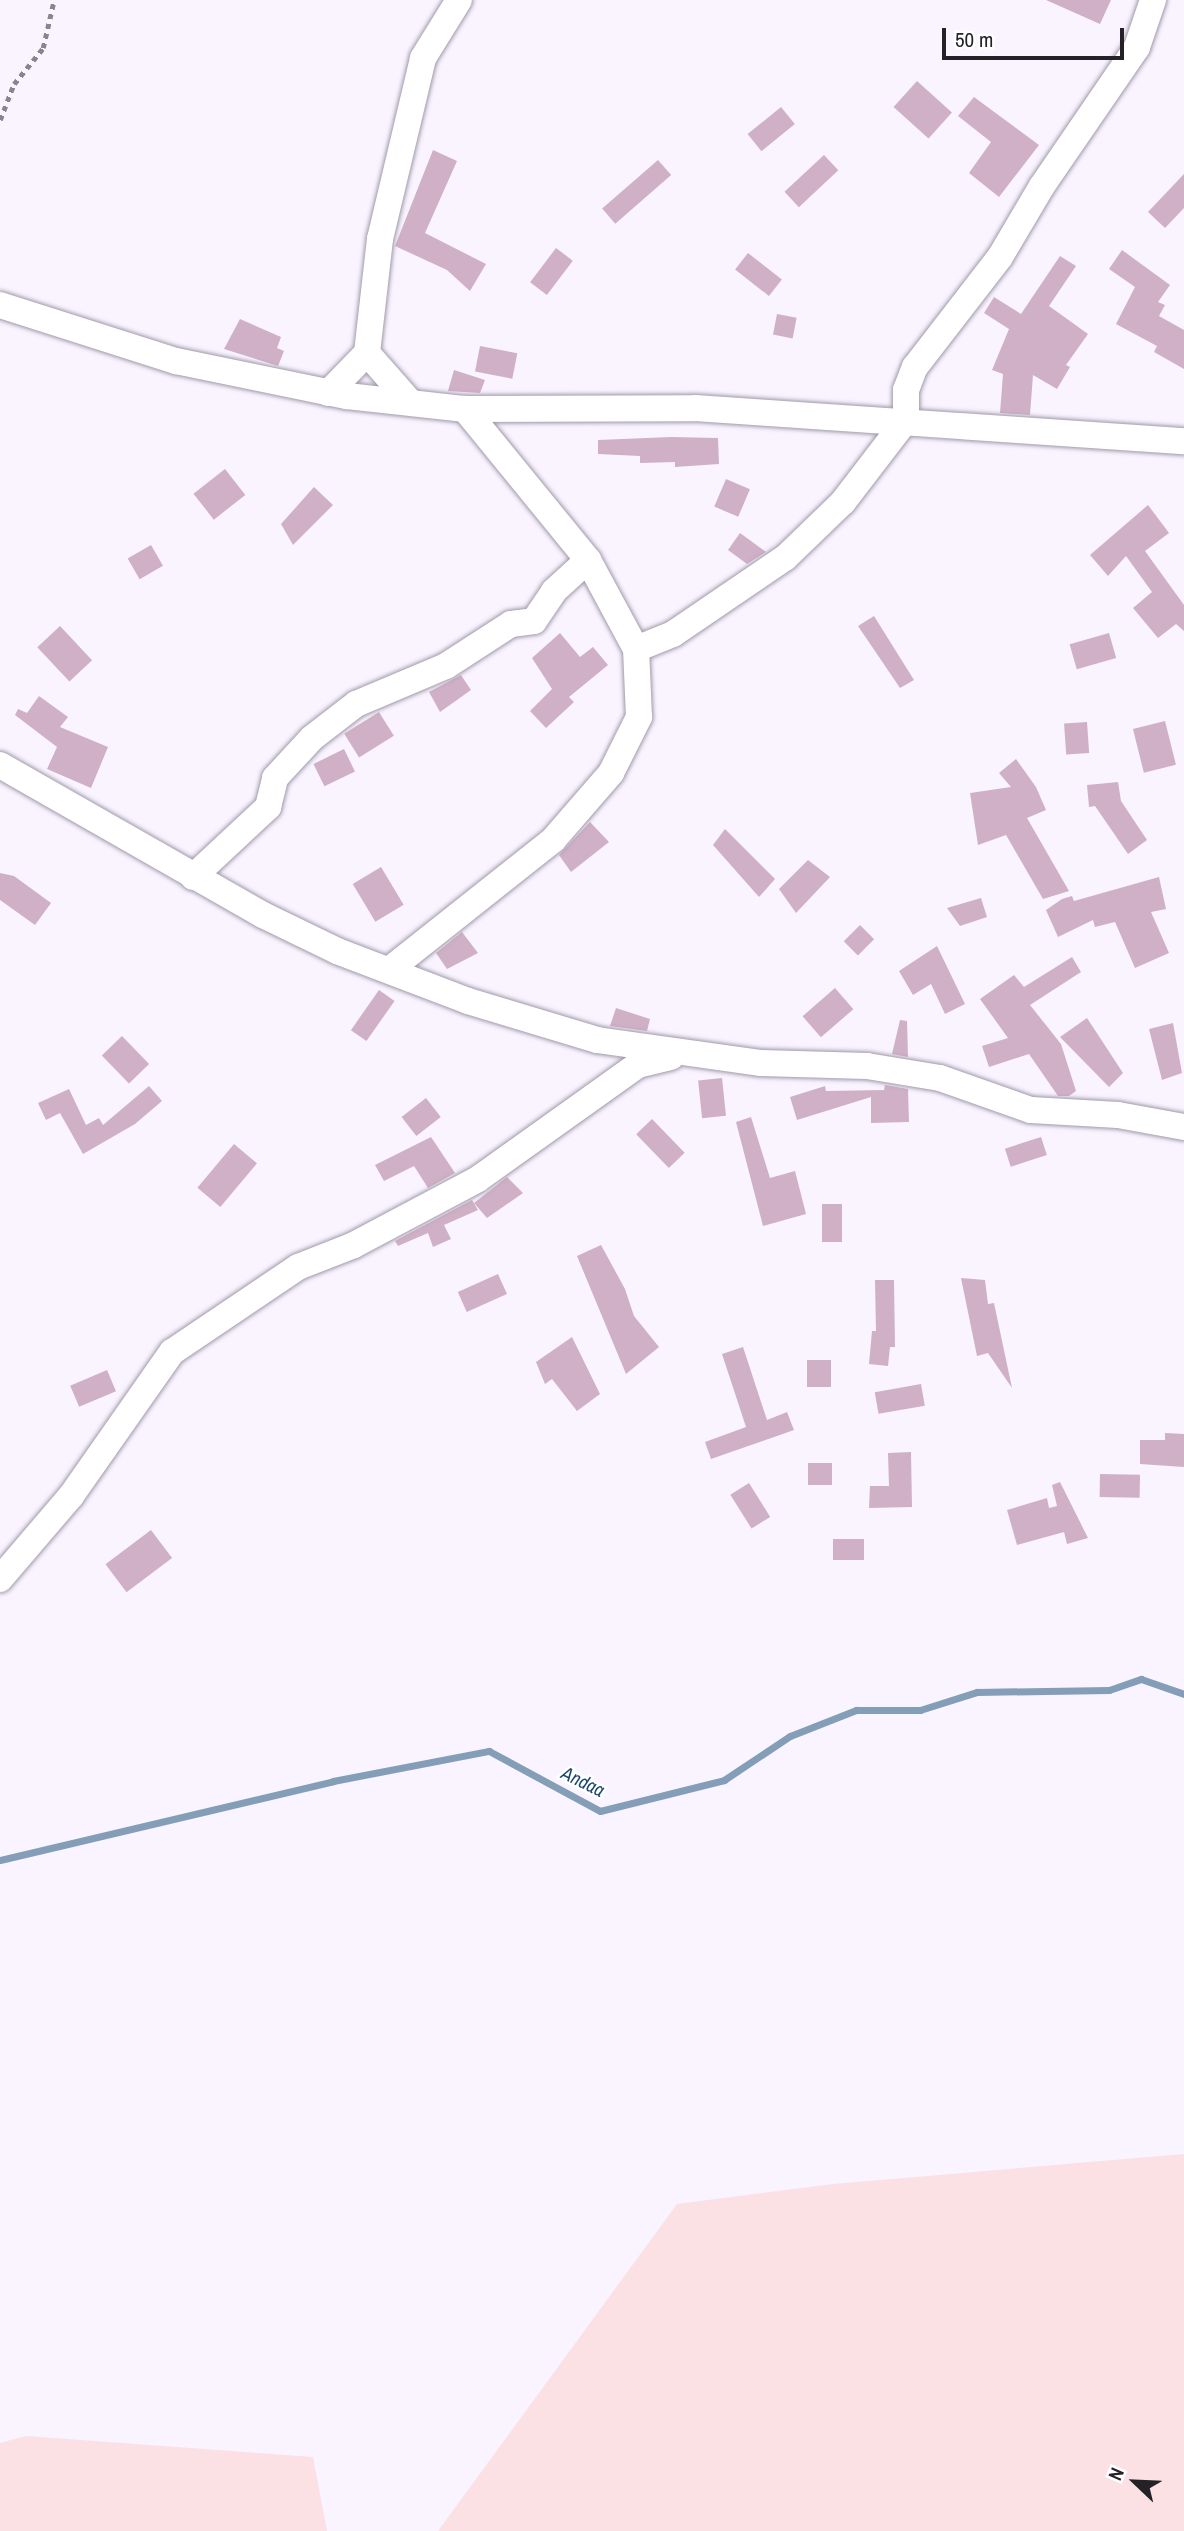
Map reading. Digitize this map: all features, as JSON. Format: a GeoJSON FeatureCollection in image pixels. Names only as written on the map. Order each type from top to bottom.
{"type":"FeatureCollection","features":[{"type":"Feature","properties":{"kind":"street"},"geometry":{"type":"LineString","coordinates":[[328,393],[367,353],[380,239],[424,58],[459,0]]}},
{"type":"Feature","properties":{"kind":"street"},"geometry":{"type":"LineString","coordinates":[[636,649],[673,634],[816,532],[906,419],[906,390],[915,367],[1000,257],[1042,186],[1138,47],[1153,0]]}},
{"type":"Feature","properties":{"kind":"street"},"geometry":{"type":"LineString","coordinates":[[0,305],[176,361],[328,393],[465,408],[695,408],[906,419],[1184,440]]}},
{"type":"Feature","properties":{"kind":"street"},"geometry":{"type":"LineString","coordinates":[[367,353],[409,401]]}},
{"type":"Feature","properties":{"kind":"street"},"geometry":{"type":"LineString","coordinates":[[388,970],[553,840],[611,773],[639,717],[636,649],[588,559],[465,408]]}},
{"type":"Feature","properties":{"kind":"street"},"geometry":{"type":"LineString","coordinates":[[193,877],[268,807],[275,778],[312,738],[356,704],[446,666],[511,624],[534,621],[554,591],[588,559]]}},
{"type":"Feature","properties":{"kind":"street"},"geometry":{"type":"LineString","coordinates":[[0,765],[118,828],[193,877],[337,951],[468,1001],[597,1040],[761,1063],[867,1066],[940,1078],[1031,1110],[1118,1115],[1184,1127]]}},
{"type":"Feature","properties":{"kind":"street"},"geometry":{"type":"LineString","coordinates":[[0,1579],[71,1496],[172,1352],[298,1267],[355,1245],[478,1179],[638,1065],[683,1054]]}},
{"type":"Feature","properties":{"kind":"path"},"geometry":{"type":"LineString","coordinates":[[0,120],[14,84],[43,48],[54,0]]}},
{"type":"Feature","properties":{"kind":"shaded area"},"geometry":{"type":"Polygon","coordinates":[[[1184,2154],[1184,2531],[438,2531],[677,2204],[833,2184],[1184,2154]]]}},
{"type":"Feature","properties":{"kind":"shaded area"},"geometry":{"type":"Polygon","coordinates":[[[26,2436],[313,2457],[327,2531],[0,2531],[0,2443],[26,2436]]]}},
{"type":"Feature","properties":{"kind":"building"},"geometry":{"type":"Polygon","coordinates":[[[1046,0],[1111,0],[1100,24],[1046,0]]]}},
{"type":"Feature","properties":{"kind":"building"},"geometry":{"type":"Polygon","coordinates":[[[917,81],[952,112],[929,138],[894,107],[917,81]]]}},
{"type":"Feature","properties":{"kind":"building"},"geometry":{"type":"Polygon","coordinates":[[[974,97],[1039,145],[999,197],[969,173],[991,142],[958,116],[974,97]]]}},
{"type":"Feature","properties":{"kind":"building"},"geometry":{"type":"Polygon","coordinates":[[[781,107],[795,124],[761,151],[748,134],[781,107]]]}},
{"type":"Feature","properties":{"kind":"building"},"geometry":{"type":"Polygon","coordinates":[[[433,150],[457,161],[425,233],[486,264],[470,291],[447,270],[395,246],[433,150]]]}},
{"type":"Feature","properties":{"kind":"building"},"geometry":{"type":"Polygon","coordinates":[[[824,155],[838,170],[799,207],[785,192],[824,155]]]}},
{"type":"Feature","properties":{"kind":"building"},"geometry":{"type":"Polygon","coordinates":[[[658,160],[671,175],[615,224],[602,209],[658,160]]]}},
{"type":"Feature","properties":{"kind":"building"},"geometry":{"type":"Polygon","coordinates":[[[1184,174],[1184,208],[1165,228],[1148,212],[1184,174]]]}},
{"type":"Feature","properties":{"kind":"building"},"geometry":{"type":"Polygon","coordinates":[[[556,248],[573,261],[547,295],[530,282],[556,248]]]}},
{"type":"Feature","properties":{"kind":"building"},"geometry":{"type":"Polygon","coordinates":[[[1122,250],[1170,285],[1158,302],[1165,305],[1159,316],[1184,330],[1184,369],[1154,352],[1157,346],[1116,324],[1135,287],[1109,269],[1122,250]]]}},
{"type":"Feature","properties":{"kind":"building"},"geometry":{"type":"Polygon","coordinates":[[[748,253],[782,279],[769,296],[735,270],[748,253]]]}},
{"type":"Feature","properties":{"kind":"building"},"geometry":{"type":"Polygon","coordinates":[[[1060,256],[1076,266],[1049,306],[1088,334],[1066,365],[1070,367],[1057,389],[1033,375],[1030,415],[1000,413],[1003,374],[992,370],[1009,329],[984,313],[994,297],[1021,314],[1060,256]]]}},
{"type":"Feature","properties":{"kind":"building"},"geometry":{"type":"Polygon","coordinates":[[[777,314],[797,318],[793,338],[773,335],[777,314]]]}},
{"type":"Feature","properties":{"kind":"building"},"geometry":{"type":"Polygon","coordinates":[[[240,319],[281,337],[277,348],[284,351],[278,366],[224,349],[240,319]]]}},
{"type":"Feature","properties":{"kind":"building"},"geometry":{"type":"Polygon","coordinates":[[[480,346],[517,353],[512,379],[475,372],[480,346]]]}},
{"type":"Feature","properties":{"kind":"building"},"geometry":{"type":"Polygon","coordinates":[[[454,370],[485,380],[480,393],[448,391],[454,370]]]}},
{"type":"Feature","properties":{"kind":"building"},"geometry":{"type":"Polygon","coordinates":[[[718,438],[719,464],[675,467],[675,462],[640,463],[640,456],[598,454],[598,440],[718,438]]]}},
{"type":"Feature","properties":{"kind":"building"},"geometry":{"type":"Polygon","coordinates":[[[225,469],[245,495],[214,520],[193,494],[225,469]]]}},
{"type":"Feature","properties":{"kind":"building"},"geometry":{"type":"Polygon","coordinates":[[[726,479],[750,489],[738,517],[714,507],[726,479]]]}},
{"type":"Feature","properties":{"kind":"building"},"geometry":{"type":"Polygon","coordinates":[[[314,487],[333,505],[293,545],[281,524],[314,487]]]}},
{"type":"Feature","properties":{"kind":"building"},"geometry":{"type":"Polygon","coordinates":[[[1148,505],[1169,533],[1145,551],[1184,605],[1184,631],[1176,624],[1158,638],[1133,608],[1152,592],[1126,556],[1108,576],[1090,555],[1148,505]]]}},
{"type":"Feature","properties":{"kind":"building"},"geometry":{"type":"Polygon","coordinates":[[[740,533],[766,552],[747,564],[728,550],[740,533]]]}},
{"type":"Feature","properties":{"kind":"building"},"geometry":{"type":"Polygon","coordinates":[[[151,545],[163,566],[140,579],[128,558],[151,545]]]}},
{"type":"Feature","properties":{"kind":"building"},"geometry":{"type":"Polygon","coordinates":[[[874,616],[914,680],[900,688],[858,626],[874,616]]]}},
{"type":"Feature","properties":{"kind":"building"},"geometry":{"type":"Polygon","coordinates":[[[60,626],[92,660],[69,682],[37,647],[60,626]]]}},
{"type":"Feature","properties":{"kind":"building"},"geometry":{"type":"Polygon","coordinates":[[[560,633],[580,657],[593,647],[608,665],[569,697],[574,702],[546,728],[530,711],[552,689],[532,658],[560,633]]]}},
{"type":"Feature","properties":{"kind":"building"},"geometry":{"type":"Polygon","coordinates":[[[1109,633],[1116,658],[1077,669],[1070,644],[1109,633]]]}},
{"type":"Feature","properties":{"kind":"building"},"geometry":{"type":"Polygon","coordinates":[[[461,675],[471,690],[440,712],[429,692],[461,675]]]}},
{"type":"Feature","properties":{"kind":"building"},"geometry":{"type":"Polygon","coordinates":[[[39,696],[68,717],[60,727],[108,747],[91,788],[47,769],[57,747],[15,715],[18,709],[27,713],[39,696]]]}},
{"type":"Feature","properties":{"kind":"building"},"geometry":{"type":"Polygon","coordinates":[[[379,712],[394,736],[359,757],[344,734],[379,712]]]}},
{"type":"Feature","properties":{"kind":"building"},"geometry":{"type":"Polygon","coordinates":[[[1165,721],[1176,765],[1144,773],[1133,729],[1165,721]]]}},
{"type":"Feature","properties":{"kind":"building"},"geometry":{"type":"Polygon","coordinates":[[[1087,722],[1089,753],[1066,755],[1064,724],[1087,722]]]}},
{"type":"Feature","properties":{"kind":"building"},"geometry":{"type":"Polygon","coordinates":[[[344,749],[355,771],[324,786],[313,764],[344,749]]]}},
{"type":"Feature","properties":{"kind":"building"},"geometry":{"type":"Polygon","coordinates":[[[1016,759],[1036,787],[1046,810],[1027,818],[1069,891],[1043,899],[1006,835],[978,845],[970,793],[1011,787],[999,773],[1016,759]]]}},
{"type":"Feature","properties":{"kind":"building"},"geometry":{"type":"Polygon","coordinates":[[[1118,782],[1121,801],[1147,840],[1128,854],[1095,806],[1089,807],[1087,785],[1118,782]]]}},
{"type":"Feature","properties":{"kind":"building"},"geometry":{"type":"Polygon","coordinates":[[[590,822],[609,842],[571,872],[559,855],[590,822]]]}},
{"type":"Feature","properties":{"kind":"building"},"geometry":{"type":"Polygon","coordinates":[[[725,829],[775,879],[759,897],[713,845],[725,829]]]}},
{"type":"Feature","properties":{"kind":"building"},"geometry":{"type":"Polygon","coordinates":[[[808,860],[830,877],[796,913],[779,889],[808,860]]]}},
{"type":"Feature","properties":{"kind":"building"},"geometry":{"type":"Polygon","coordinates":[[[381,867],[404,905],[375,922],[353,884],[381,867]]]}},
{"type":"Feature","properties":{"kind":"building"},"geometry":{"type":"Polygon","coordinates":[[[0,873],[14,876],[51,903],[35,925],[0,900],[0,873]]]}},
{"type":"Feature","properties":{"kind":"building"},"geometry":{"type":"Polygon","coordinates":[[[1159,877],[1166,909],[1151,912],[1169,953],[1135,968],[1115,922],[1095,927],[1093,920],[1058,937],[1046,910],[1072,896],[1074,901],[1159,877]]]}},
{"type":"Feature","properties":{"kind":"building"},"geometry":{"type":"Polygon","coordinates":[[[981,898],[987,917],[960,926],[947,908],[981,898]]]}},
{"type":"Feature","properties":{"kind":"building"},"geometry":{"type":"Polygon","coordinates":[[[860,925],[874,939],[858,955],[844,941],[860,925]]]}},
{"type":"Feature","properties":{"kind":"building"},"geometry":{"type":"Polygon","coordinates":[[[462,932],[478,953],[447,969],[436,953],[462,932]]]}},
{"type":"Feature","properties":{"kind":"building"},"geometry":{"type":"Polygon","coordinates":[[[937,946],[965,1004],[945,1014],[931,984],[913,995],[899,971],[937,946]]]}},
{"type":"Feature","properties":{"kind":"building"},"geometry":{"type":"Polygon","coordinates":[[[1072,957],[1081,972],[1030,1005],[1061,1044],[1076,1091],[1069,1096],[1058,1096],[1029,1054],[989,1067],[982,1046],[1008,1038],[980,999],[1014,975],[1024,987],[1072,957]]]}},
{"type":"Feature","properties":{"kind":"building"},"geometry":{"type":"Polygon","coordinates":[[[835,988],[853,1009],[821,1037],[803,1016],[835,988]]]}},
{"type":"Feature","properties":{"kind":"building"},"geometry":{"type":"Polygon","coordinates":[[[379,990],[395,1001],[366,1041],[351,1030],[379,990]]]}},
{"type":"Feature","properties":{"kind":"building"},"geometry":{"type":"Polygon","coordinates":[[[616,1008],[650,1019],[647,1031],[610,1026],[616,1008]]]}},
{"type":"Feature","properties":{"kind":"building"},"geometry":{"type":"Polygon","coordinates":[[[1087,1018],[1123,1073],[1109,1087],[1060,1037],[1087,1018]]]}},
{"type":"Feature","properties":{"kind":"building"},"geometry":{"type":"Polygon","coordinates":[[[900,1020],[907,1021],[908,1057],[892,1054],[900,1020]]]}},
{"type":"Feature","properties":{"kind":"building"},"geometry":{"type":"Polygon","coordinates":[[[1173,1023],[1182,1073],[1162,1080],[1149,1029],[1173,1023]]]}},
{"type":"Feature","properties":{"kind":"building"},"geometry":{"type":"Polygon","coordinates":[[[122,1036],[149,1064],[129,1084],[102,1055],[122,1036]]]}},
{"type":"Feature","properties":{"kind":"building"},"geometry":{"type":"Polygon","coordinates":[[[722,1078],[726,1116],[702,1118],[698,1081],[722,1078]]]}},
{"type":"Feature","properties":{"kind":"building"},"geometry":{"type":"Polygon","coordinates":[[[885,1085],[908,1089],[909,1122],[871,1123],[871,1097],[797,1120],[790,1097],[825,1086],[826,1091],[884,1090],[885,1085]]]}},
{"type":"Feature","properties":{"kind":"building"},"geometry":{"type":"Polygon","coordinates":[[[149,1086],[162,1101],[135,1124],[83,1154],[60,1113],[46,1120],[38,1103],[69,1089],[86,1125],[99,1118],[103,1125],[149,1086]]]}},
{"type":"Feature","properties":{"kind":"building"},"geometry":{"type":"Polygon","coordinates":[[[426,1098],[441,1117],[416,1136],[402,1117],[426,1098]]]}},
{"type":"Feature","properties":{"kind":"building"},"geometry":{"type":"Polygon","coordinates":[[[751,1117],[770,1178],[795,1171],[806,1214],[763,1226],[736,1122],[751,1117]]]}},
{"type":"Feature","properties":{"kind":"building"},"geometry":{"type":"Polygon","coordinates":[[[652,1119],[685,1153],[669,1168],[636,1134],[652,1119]]]}},
{"type":"Feature","properties":{"kind":"building"},"geometry":{"type":"Polygon","coordinates":[[[431,1137],[455,1173],[428,1188],[414,1166],[384,1181],[375,1165],[431,1137]]]}},
{"type":"Feature","properties":{"kind":"building"},"geometry":{"type":"Polygon","coordinates":[[[1041,1137],[1047,1155],[1011,1167],[1005,1149],[1041,1137]]]}},
{"type":"Feature","properties":{"kind":"building"},"geometry":{"type":"Polygon","coordinates":[[[234,1144],[257,1163],[220,1207],[197,1188],[234,1144]]]}},
{"type":"Feature","properties":{"kind":"building"},"geometry":{"type":"Polygon","coordinates":[[[507,1177],[523,1193],[487,1218],[474,1203],[507,1177]]]}},
{"type":"Feature","properties":{"kind":"building"},"geometry":{"type":"Polygon","coordinates":[[[472,1200],[478,1210],[444,1225],[451,1239],[433,1247],[428,1233],[398,1246],[395,1241],[472,1200]]]}},
{"type":"Feature","properties":{"kind":"building"},"geometry":{"type":"Polygon","coordinates":[[[822,1204],[842,1204],[842,1242],[822,1242],[822,1204]]]}},
{"type":"Feature","properties":{"kind":"building"},"geometry":{"type":"Polygon","coordinates":[[[601,1245],[625,1289],[634,1316],[659,1347],[626,1374],[577,1256],[601,1245]]]}},
{"type":"Feature","properties":{"kind":"building"},"geometry":{"type":"Polygon","coordinates":[[[498,1274],[507,1294],[467,1312],[458,1292],[498,1274]]]}},
{"type":"Feature","properties":{"kind":"building"},"geometry":{"type":"Polygon","coordinates":[[[961,1278],[985,1280],[988,1304],[994,1303],[1012,1388],[988,1353],[977,1356],[961,1278]]]}},
{"type":"Feature","properties":{"kind":"building"},"geometry":{"type":"Polygon","coordinates":[[[875,1280],[894,1280],[895,1347],[890,1347],[888,1366],[869,1364],[872,1331],[876,1331],[875,1280]]]}},
{"type":"Feature","properties":{"kind":"building"},"geometry":{"type":"Polygon","coordinates":[[[572,1337],[600,1394],[577,1411],[552,1379],[545,1384],[536,1362],[572,1337]]]}},
{"type":"Feature","properties":{"kind":"building"},"geometry":{"type":"Polygon","coordinates":[[[743,1347],[767,1420],[787,1412],[794,1430],[711,1459],[705,1442],[746,1427],[722,1354],[743,1347]]]}},
{"type":"Feature","properties":{"kind":"building"},"geometry":{"type":"Polygon","coordinates":[[[807,1360],[831,1360],[831,1387],[807,1387],[807,1360]]]}},
{"type":"Feature","properties":{"kind":"building"},"geometry":{"type":"Polygon","coordinates":[[[107,1370],[116,1391],[79,1407],[70,1386],[107,1370]]]}},
{"type":"Feature","properties":{"kind":"building"},"geometry":{"type":"Polygon","coordinates":[[[921,1384],[925,1406],[879,1414],[875,1392],[921,1384]]]}},
{"type":"Feature","properties":{"kind":"building"},"geometry":{"type":"Polygon","coordinates":[[[1165,1433],[1184,1434],[1184,1467],[1140,1464],[1140,1440],[1165,1440],[1165,1433]]]}},
{"type":"Feature","properties":{"kind":"building"},"geometry":{"type":"Polygon","coordinates":[[[911,1452],[912,1507],[869,1508],[870,1486],[889,1486],[888,1453],[911,1452]]]}},
{"type":"Feature","properties":{"kind":"building"},"geometry":{"type":"Polygon","coordinates":[[[808,1463],[832,1463],[832,1485],[808,1485],[808,1463]]]}},
{"type":"Feature","properties":{"kind":"building"},"geometry":{"type":"Polygon","coordinates":[[[1100,1474],[1140,1475],[1140,1498],[1100,1497],[1100,1474]]]}},
{"type":"Feature","properties":{"kind":"building"},"geometry":{"type":"Polygon","coordinates":[[[1060,1482],[1088,1538],[1067,1544],[1064,1532],[1017,1545],[1007,1510],[1047,1498],[1049,1508],[1057,1506],[1052,1485],[1060,1482]]]}},
{"type":"Feature","properties":{"kind":"building"},"geometry":{"type":"Polygon","coordinates":[[[749,1483],[770,1517],[752,1529],[730,1495],[749,1483]]]}},
{"type":"Feature","properties":{"kind":"building"},"geometry":{"type":"Polygon","coordinates":[[[151,1530],[172,1558],[127,1592],[105,1564],[151,1530]]]}},
{"type":"Feature","properties":{"kind":"building"},"geometry":{"type":"Polygon","coordinates":[[[833,1539],[864,1539],[864,1560],[833,1560],[833,1539]]]}},
{"type":"Feature","properties":{"kind":"waterway","name":"Andaa"},"geometry":{"type":"LineString","coordinates":[[0,1860],[333,1781],[489,1751],[600,1811],[724,1780],[790,1736],[856,1710],[920,1710],[977,1692],[1109,1690],[1141,1679],[1184,1694]]}}]}
